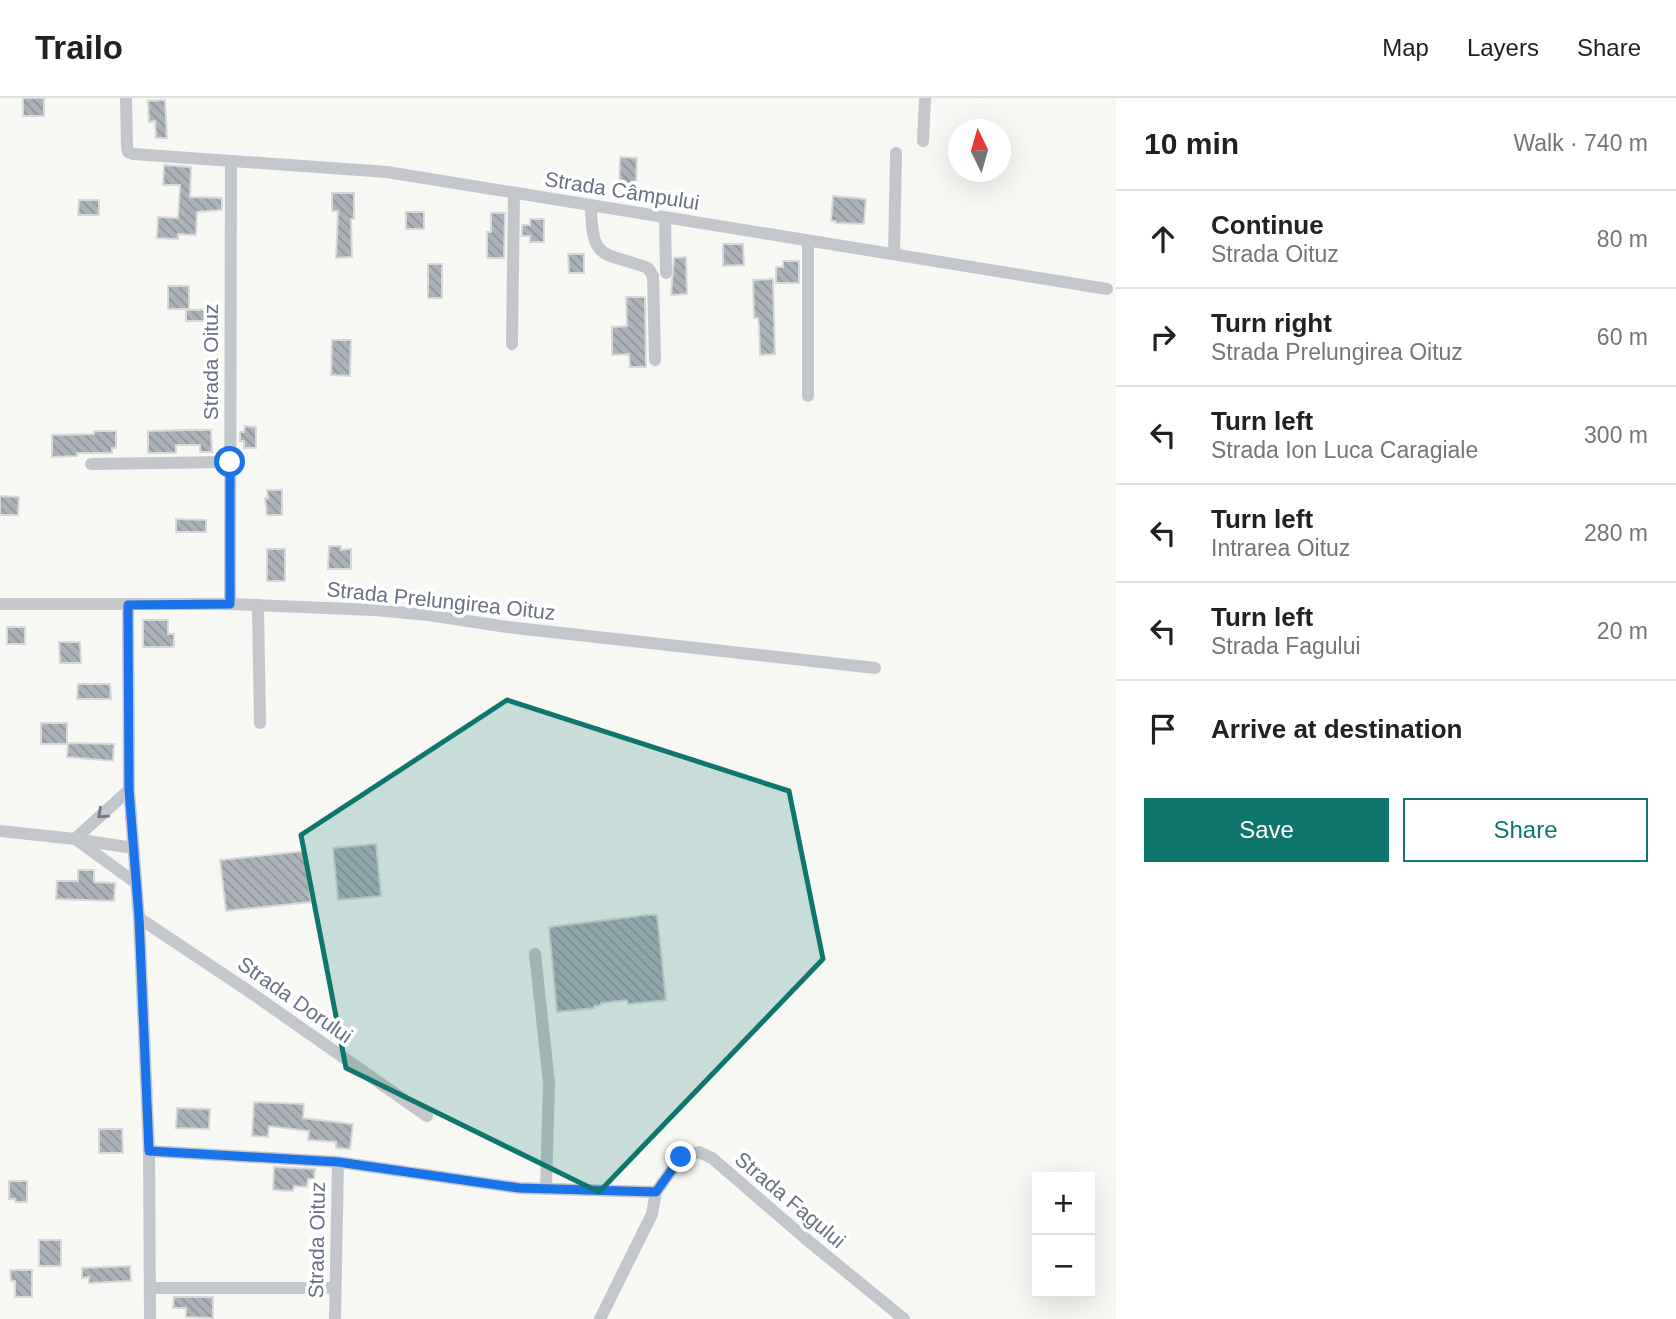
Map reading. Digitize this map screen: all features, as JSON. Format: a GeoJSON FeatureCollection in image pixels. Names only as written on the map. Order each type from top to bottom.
{"type":"FeatureCollection","features":[{"type":"Feature","properties":{"kind":"street","name":"Strada Câmpului"},"geometry":{"type":"LineString","coordinates":[[126,98],[128,152],[133,155],[387,172],[1107,289]]}},
{"type":"Feature","properties":{"kind":"street"},"geometry":{"type":"LineString","coordinates":[[923,141],[925,98]]}},
{"type":"Feature","properties":{"kind":"street"},"geometry":{"type":"LineString","coordinates":[[894,254],[896,153]]}},
{"type":"Feature","properties":{"kind":"street","name":"Strada Oituz"},"geometry":{"type":"LineString","coordinates":[[230,604],[231,161]]}},
{"type":"Feature","properties":{"kind":"street"},"geometry":{"type":"LineString","coordinates":[[512,344],[514,193]]}},
{"type":"Feature","properties":{"kind":"street"},"geometry":{"type":"LineString","coordinates":[[591,206],[594,242],[601,253],[648,268],[653,276],[655,360]]}},
{"type":"Feature","properties":{"kind":"street"},"geometry":{"type":"LineString","coordinates":[[665,218],[666,273]]}},
{"type":"Feature","properties":{"kind":"street"},"geometry":{"type":"LineString","coordinates":[[808,241],[808,396]]}},
{"type":"Feature","properties":{"kind":"street"},"geometry":{"type":"LineString","coordinates":[[91,464],[230,462]]}},
{"type":"Feature","properties":{"kind":"street","name":"Strada Prelungirea Oituz"},"geometry":{"type":"LineString","coordinates":[[0,604],[230,604],[316,606],[415,613],[507,627],[875,668]]}},
{"type":"Feature","properties":{"kind":"street"},"geometry":{"type":"LineString","coordinates":[[128,605],[129,790],[139,918],[149,1151],[150,1319]]}},
{"type":"Feature","properties":{"kind":"street"},"geometry":{"type":"LineString","coordinates":[[258,605],[260,723]]}},
{"type":"Feature","properties":{"kind":"street"},"geometry":{"type":"LineString","coordinates":[[75,839],[129,790]]}},
{"type":"Feature","properties":{"kind":"street"},"geometry":{"type":"LineString","coordinates":[[0,831],[133,848]]}},
{"type":"Feature","properties":{"kind":"street"},"geometry":{"type":"LineString","coordinates":[[75,839],[136,883]]}},
{"type":"Feature","properties":{"kind":"street","name":"Strada Dorului"},"geometry":{"type":"LineString","coordinates":[[139,918],[427,1116]]}},
{"type":"Feature","properties":{"kind":"street"},"geometry":{"type":"LineString","coordinates":[[535,954],[549,1083],[546,1189]]}},
{"type":"Feature","properties":{"kind":"street"},"geometry":{"type":"LineString","coordinates":[[149,1151],[338,1162],[494,1185],[656,1192]]}},
{"type":"Feature","properties":{"kind":"street","name":"Strada Fagului"},"geometry":{"type":"LineString","coordinates":[[600,1319],[652,1214],[656,1192],[681,1157],[699,1152],[712,1158],[904,1319]]}},
{"type":"Feature","properties":{"kind":"street","name":"Strada Oituz"},"geometry":{"type":"LineString","coordinates":[[335,1319],[338,1162]]}},
{"type":"Feature","properties":{"kind":"street"},"geometry":{"type":"LineString","coordinates":[[150,1288],[335,1289]]}},
{"type":"Feature","properties":{"kind":"highlighted area"},"geometry":{"type":"Polygon","coordinates":[[[507,700],[789,791],[823,959],[599,1192],[346,1068],[301,835],[507,700]]]}},
{"type":"Feature","properties":{"kind":"building"},"geometry":{"type":"Polygon","coordinates":[[[23,98],[44,98],[44,116],[23,116],[23,98]]]}},
{"type":"Feature","properties":{"kind":"building"},"geometry":{"type":"Polygon","coordinates":[[[165,100],[167,138],[156,138],[155,121],[149,122],[148,101],[165,100]]]}},
{"type":"Feature","properties":{"kind":"building"},"geometry":{"type":"Polygon","coordinates":[[[620,157],[637,158],[636,187],[619,187],[620,157]]]}},
{"type":"Feature","properties":{"kind":"building"},"geometry":{"type":"Polygon","coordinates":[[[164,165],[191,167],[190,197],[222,198],[222,210],[197,212],[196,235],[178,234],[178,239],[157,238],[158,217],[178,218],[180,185],[163,185],[164,165]]]}},
{"type":"Feature","properties":{"kind":"building"},"geometry":{"type":"Polygon","coordinates":[[[332,193],[354,193],[354,219],[351,219],[352,257],[336,258],[338,211],[332,211],[332,193]]]}},
{"type":"Feature","properties":{"kind":"building"},"geometry":{"type":"Polygon","coordinates":[[[833,196],[866,199],[864,224],[831,221],[833,196]]]}},
{"type":"Feature","properties":{"kind":"building"},"geometry":{"type":"Polygon","coordinates":[[[79,200],[99,200],[99,215],[78,215],[79,200]]]}},
{"type":"Feature","properties":{"kind":"building"},"geometry":{"type":"Polygon","coordinates":[[[406,212],[424,212],[424,229],[406,229],[406,212]]]}},
{"type":"Feature","properties":{"kind":"building"},"geometry":{"type":"Polygon","coordinates":[[[491,213],[505,213],[504,258],[487,258],[487,232],[491,232],[491,213]]]}},
{"type":"Feature","properties":{"kind":"building"},"geometry":{"type":"Polygon","coordinates":[[[530,219],[544,219],[544,242],[530,242],[530,236],[522,236],[522,225],[530,225],[530,219]]]}},
{"type":"Feature","properties":{"kind":"building"},"geometry":{"type":"Polygon","coordinates":[[[723,244],[743,244],[744,265],[723,266],[723,244]]]}},
{"type":"Feature","properties":{"kind":"building"},"geometry":{"type":"Polygon","coordinates":[[[568,254],[584,254],[584,273],[569,273],[568,254]]]}},
{"type":"Feature","properties":{"kind":"building"},"geometry":{"type":"Polygon","coordinates":[[[686,257],[687,294],[671,295],[674,258],[686,257]]]}},
{"type":"Feature","properties":{"kind":"building"},"geometry":{"type":"Polygon","coordinates":[[[783,261],[799,261],[799,283],[776,283],[776,267],[783,267],[783,261]]]}},
{"type":"Feature","properties":{"kind":"building"},"geometry":{"type":"Polygon","coordinates":[[[428,264],[442,264],[442,298],[428,298],[428,264]]]}},
{"type":"Feature","properties":{"kind":"building"},"geometry":{"type":"Polygon","coordinates":[[[773,279],[775,354],[760,355],[758,318],[754,318],[753,280],[773,279]]]}},
{"type":"Feature","properties":{"kind":"building"},"geometry":{"type":"Polygon","coordinates":[[[168,286],[189,286],[189,309],[168,309],[168,286]]]}},
{"type":"Feature","properties":{"kind":"building"},"geometry":{"type":"Polygon","coordinates":[[[626,297],[645,297],[646,367],[630,367],[629,354],[612,355],[612,327],[627,326],[626,297]]]}},
{"type":"Feature","properties":{"kind":"building"},"geometry":{"type":"Polygon","coordinates":[[[186,310],[217,310],[217,321],[186,321],[186,310]]]}},
{"type":"Feature","properties":{"kind":"building"},"geometry":{"type":"Polygon","coordinates":[[[332,340],[351,340],[350,376],[331,375],[332,340]]]}},
{"type":"Feature","properties":{"kind":"building"},"geometry":{"type":"Polygon","coordinates":[[[245,426],[256,427],[256,448],[244,448],[244,441],[240,441],[240,432],[244,432],[245,426]]]}},
{"type":"Feature","properties":{"kind":"building"},"geometry":{"type":"Polygon","coordinates":[[[211,430],[212,452],[200,452],[200,445],[176,445],[176,453],[148,453],[148,431],[211,430]]]}},
{"type":"Feature","properties":{"kind":"building"},"geometry":{"type":"Polygon","coordinates":[[[94,431],[116,431],[116,448],[112,448],[112,453],[77,453],[77,456],[52,457],[52,435],[94,434],[94,431]]]}},
{"type":"Feature","properties":{"kind":"building"},"geometry":{"type":"Polygon","coordinates":[[[267,490],[282,490],[282,515],[267,515],[267,490]]]}},
{"type":"Feature","properties":{"kind":"building"},"geometry":{"type":"Polygon","coordinates":[[[0,496],[19,497],[18,515],[0,515],[0,496]]]}},
{"type":"Feature","properties":{"kind":"building"},"geometry":{"type":"Polygon","coordinates":[[[176,519],[206,520],[206,532],[176,532],[176,519]]]}},
{"type":"Feature","properties":{"kind":"building"},"geometry":{"type":"Polygon","coordinates":[[[329,546],[341,546],[341,550],[351,549],[351,569],[328,569],[329,546]]]}},
{"type":"Feature","properties":{"kind":"building"},"geometry":{"type":"Polygon","coordinates":[[[267,549],[285,549],[285,581],[267,581],[267,549]]]}},
{"type":"Feature","properties":{"kind":"building"},"geometry":{"type":"Polygon","coordinates":[[[143,620],[168,620],[168,634],[174,634],[174,647],[143,647],[143,620]]]}},
{"type":"Feature","properties":{"kind":"building"},"geometry":{"type":"Polygon","coordinates":[[[7,627],[25,627],[25,644],[7,644],[7,627]]]}},
{"type":"Feature","properties":{"kind":"building"},"geometry":{"type":"Polygon","coordinates":[[[59,642],[80,642],[81,663],[60,663],[59,642]]]}},
{"type":"Feature","properties":{"kind":"building"},"geometry":{"type":"Polygon","coordinates":[[[78,684],[110,684],[111,699],[77,699],[78,684]]]}},
{"type":"Feature","properties":{"kind":"building"},"geometry":{"type":"Polygon","coordinates":[[[41,723],[67,723],[67,744],[41,744],[41,723]]]}},
{"type":"Feature","properties":{"kind":"building"},"geometry":{"type":"Polygon","coordinates":[[[68,743],[114,744],[113,761],[67,757],[68,743]]]}},
{"type":"Feature","properties":{"kind":"building"},"geometry":{"type":"Polygon","coordinates":[[[376,844],[381,896],[338,900],[333,848],[376,844]]]}},
{"type":"Feature","properties":{"kind":"building"},"geometry":{"type":"Polygon","coordinates":[[[305,851],[311,902],[226,911],[220,860],[305,851]]]}},
{"type":"Feature","properties":{"kind":"building"},"geometry":{"type":"Polygon","coordinates":[[[78,870],[94,870],[94,882],[115,883],[114,901],[56,899],[57,881],[78,881],[78,870]]]}},
{"type":"Feature","properties":{"kind":"building"},"geometry":{"type":"Polygon","coordinates":[[[657,915],[666,1000],[628,1004],[627,1000],[601,1003],[594,1008],[557,1012],[549,927],[657,915]]]}},
{"type":"Feature","properties":{"kind":"building"},"geometry":{"type":"Polygon","coordinates":[[[254,1102],[304,1104],[303,1118],[353,1124],[350,1149],[336,1148],[336,1142],[308,1140],[309,1131],[269,1126],[268,1137],[252,1136],[254,1102]]]}},
{"type":"Feature","properties":{"kind":"building"},"geometry":{"type":"Polygon","coordinates":[[[177,1108],[210,1109],[209,1129],[176,1128],[177,1108]]]}},
{"type":"Feature","properties":{"kind":"building"},"geometry":{"type":"Polygon","coordinates":[[[99,1129],[122,1129],[123,1153],[99,1153],[99,1129]]]}},
{"type":"Feature","properties":{"kind":"building"},"geometry":{"type":"Polygon","coordinates":[[[274,1167],[315,1169],[314,1179],[308,1179],[307,1187],[294,1186],[293,1191],[273,1190],[274,1167]]]}},
{"type":"Feature","properties":{"kind":"building"},"geometry":{"type":"Polygon","coordinates":[[[9,1181],[27,1181],[27,1202],[9,1199],[9,1181]]]}},
{"type":"Feature","properties":{"kind":"building"},"geometry":{"type":"Polygon","coordinates":[[[39,1240],[61,1240],[61,1266],[39,1266],[39,1240]]]}},
{"type":"Feature","properties":{"kind":"building"},"geometry":{"type":"Polygon","coordinates":[[[130,1266],[131,1281],[89,1283],[89,1277],[82,1278],[82,1268],[130,1266]]]}},
{"type":"Feature","properties":{"kind":"building"},"geometry":{"type":"Polygon","coordinates":[[[10,1270],[32,1270],[32,1297],[15,1297],[15,1281],[11,1281],[10,1270]]]}},
{"type":"Feature","properties":{"kind":"building"},"geometry":{"type":"Polygon","coordinates":[[[174,1297],[213,1297],[213,1318],[186,1317],[186,1308],[173,1308],[174,1297]]]}},
{"type":"Feature","properties":{"kind":"route"},"geometry":{"type":"LineString","coordinates":[[230,462],[230,604],[128,605],[129,790],[139,918],[149,1151],[338,1162],[519,1188],[656,1192],[681,1157]]}}]}
